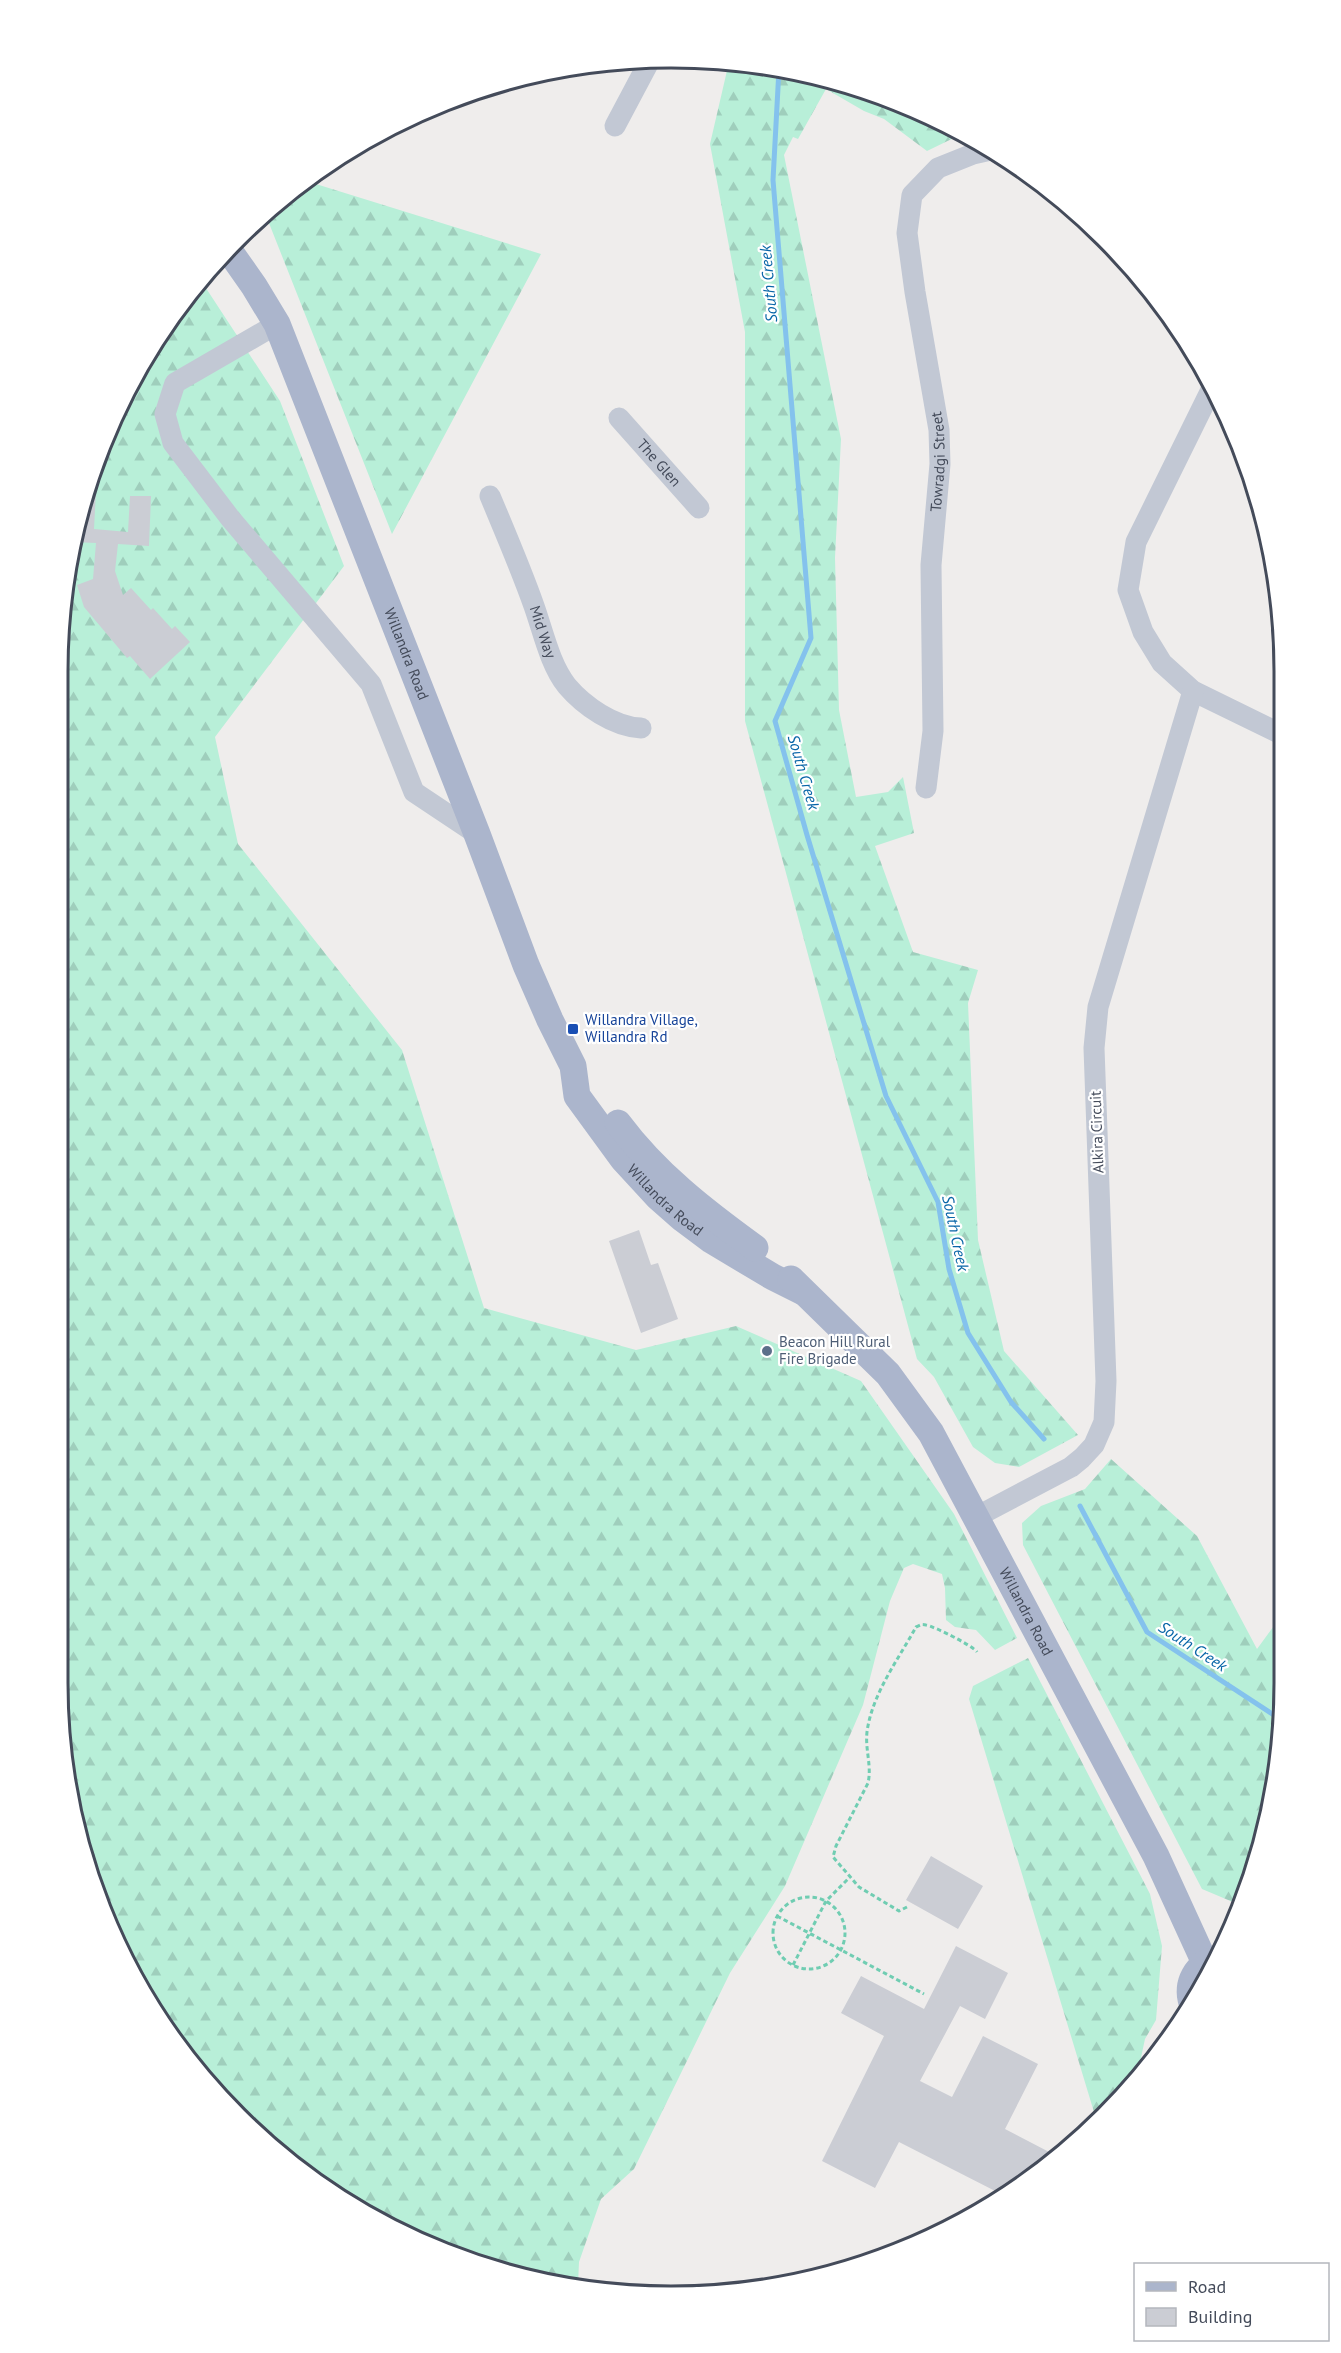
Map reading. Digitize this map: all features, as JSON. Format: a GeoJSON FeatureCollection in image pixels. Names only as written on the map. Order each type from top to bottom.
{"type":"FeatureCollection","features":[{"type":"Feature","properties":{"kind":"main road","name":"Willandra Road"},"geometry":{"type":"LineString","coordinates":[[233,256],[277,324],[526,965],[573,1066],[577,1095],[623,1159],[658,1197],[711,1240],[803,1292],[888,1374],[909,1401],[931,1433],[1207,1956]]}},
{"type":"Feature","properties":{"kind":"main road"},"geometry":{"type":"LineString","coordinates":[[1190,1989],[1193,1978],[1199,1972]]}},
{"type":"Feature","properties":{"kind":"street"},"geometry":{"type":"LineString","coordinates":[[615,126],[645,69]]}},
{"type":"Feature","properties":{"kind":"street","name":"Towradgi Street"},"geometry":{"type":"LineString","coordinates":[[926,788],[933,730],[931,565],[940,464],[939,430],[907,233],[912,195],[938,168],[979,153]]}},
{"type":"Feature","properties":{"kind":"street"},"geometry":{"type":"LineString","coordinates":[[277,324],[175,383],[165,414],[173,443],[230,518],[371,684],[414,792],[477,834]]}},
{"type":"Feature","properties":{"kind":"street"},"geometry":{"type":"LineString","coordinates":[[1207,397],[1136,542],[1128,590],[1143,632],[1162,663],[1193,691],[1274,731]]}},
{"type":"Feature","properties":{"kind":"street","name":"The Glen"},"geometry":{"type":"LineString","coordinates":[[619,418],[699,508]]}},
{"type":"Feature","properties":{"kind":"street","name":"Mid Way"},"geometry":{"type":"LineString","coordinates":[[490,496],[520,568],[557,668],[566,685],[583,702],[606,717],[624,726],[641,728]]}},
{"type":"Feature","properties":{"kind":"street","name":"Alkira Circuit"},"geometry":{"type":"LineString","coordinates":[[976,1517],[1071,1467],[1094,1445],[1104,1422],[1106,1381],[1094,1048],[1098,1007],[1193,691]]}},
{"type":"Feature","properties":{"kind":"path"},"geometry":{"type":"LineString","coordinates":[[907,1907],[899,1911],[859,1887],[836,1862],[834,1851],[870,1774],[867,1734],[874,1705],[916,1627],[921,1625],[932,1627],[964,1641],[976,1652]]}},
{"type":"Feature","properties":{"kind":"path"},"geometry":{"type":"LineString","coordinates":[[793,1965],[826,1901],[849,1878]]}},
{"type":"Feature","properties":{"kind":"path"},"geometry":{"type":"LineString","coordinates":[[801,1897],[826,1901],[835,1908],[844,1923],[846,1932],[841,1949],[836,1956],[820,1967],[805,1968],[793,1965],[782,1956],[776,1947],[773,1926],[777,1916],[783,1907],[801,1897]]}},
{"type":"Feature","properties":{"kind":"path"},"geometry":{"type":"LineString","coordinates":[[777,1916],[924,1994]]}},
{"type":"Feature","properties":{"kind":"green space"},"geometry":{"type":"Polygon","coordinates":[[[727,71],[788,79],[827,88],[901,113],[953,138],[927,151],[884,119],[864,111],[826,89],[798,139],[793,137],[784,155],[841,439],[835,558],[839,710],[856,797],[888,792],[903,777],[914,833],[875,846],[913,952],[978,970],[968,1003],[978,1240],[1004,1351],[1078,1435],[1019,1467],[995,1463],[973,1447],[934,1377],[917,1359],[745,721],[745,332],[710,144],[727,71]]]}},
{"type":"Feature","properties":{"kind":"green space"},"geometry":{"type":"Polygon","coordinates":[[[315,184],[541,254],[392,534],[268,221],[315,184]]]}},
{"type":"Feature","properties":{"kind":"green space"},"geometry":{"type":"Polygon","coordinates":[[[205,287],[280,401],[344,566],[215,737],[238,844],[402,1050],[484,1308],[636,1350],[736,1326],[861,1381],[954,1514],[1017,1638],[995,1650],[976,1630],[955,1627],[946,1620],[942,1574],[913,1564],[904,1568],[890,1601],[863,1705],[785,1886],[730,1973],[634,2169],[601,2199],[579,2262],[578,2278],[553,2274],[514,2265],[440,2240],[369,2205],[335,2184],[273,2136],[244,2109],[192,2050],[148,1984],[113,1913],[88,1839],[79,1800],[69,1722],[67,1682],[67,670],[69,631],[79,553],[88,514],[113,440],[148,369],[169,335],[205,287]]]}},
{"type":"Feature","properties":{"kind":"green space"},"geometry":{"type":"Polygon","coordinates":[[[1111,1459],[1197,1536],[1257,1649],[1274,1626],[1274,1682],[1268,1761],[1253,1839],[1232,1902],[1202,1889],[1023,1545],[1022,1523],[1041,1506],[1085,1489],[1111,1459]]]}},
{"type":"Feature","properties":{"kind":"green space"},"geometry":{"type":"Polygon","coordinates":[[[1028,1658],[1150,1894],[1162,1946],[1156,2020],[1145,2039],[1140,2060],[1094,2112],[969,1699],[973,1686],[1028,1658]]]}},
{"type":"Feature","properties":{"kind":"building"},"geometry":{"type":"Polygon","coordinates":[[[96,489],[94,529],[128,532],[130,496],[151,496],[149,546],[118,544],[115,571],[123,595],[131,588],[151,610],[153,608],[172,629],[175,626],[190,642],[150,679],[130,656],[127,658],[84,607],[77,585],[93,579],[96,543],[81,542],[96,489]]]}},
{"type":"Feature","properties":{"kind":"building"},"geometry":{"type":"Polygon","coordinates":[[[639,1230],[651,1265],[658,1263],[678,1319],[641,1333],[609,1241],[639,1230]]]}},
{"type":"Feature","properties":{"kind":"building"},"geometry":{"type":"Polygon","coordinates":[[[931,1856],[983,1886],[958,1929],[906,1900],[931,1856]]]}},
{"type":"Feature","properties":{"kind":"building"},"geometry":{"type":"Polygon","coordinates":[[[956,1946],[1008,1973],[985,2019],[960,2006],[920,2081],[952,2097],[983,2036],[1038,2064],[1005,2129],[1049,2152],[995,2191],[899,2142],[875,2188],[822,2161],[884,2036],[841,2013],[861,1976],[924,2009],[956,1946]]]}},
{"type":"Feature","properties":{"kind":"waterway","name":"South Creek"},"geometry":{"type":"LineString","coordinates":[[779,78],[773,180],[811,638],[775,721],[886,1096],[938,1202],[949,1269],[968,1333],[1011,1402],[1044,1439]]}},
{"type":"Feature","properties":{"kind":"waterway","name":"South Creek"},"geometry":{"type":"LineString","coordinates":[[1080,1506],[1147,1632],[1272,1714]]}},
{"type":"Feature","properties":{"kind":"place","name":"Willandra Village, Willandra Rd"},"geometry":{"type":"Point","coordinates":[573,1029]}},
{"type":"Feature","properties":{"kind":"place","name":"Beacon Hill Rural Fire Brigade"},"geometry":{"type":"Point","coordinates":[767,1351]}}]}
